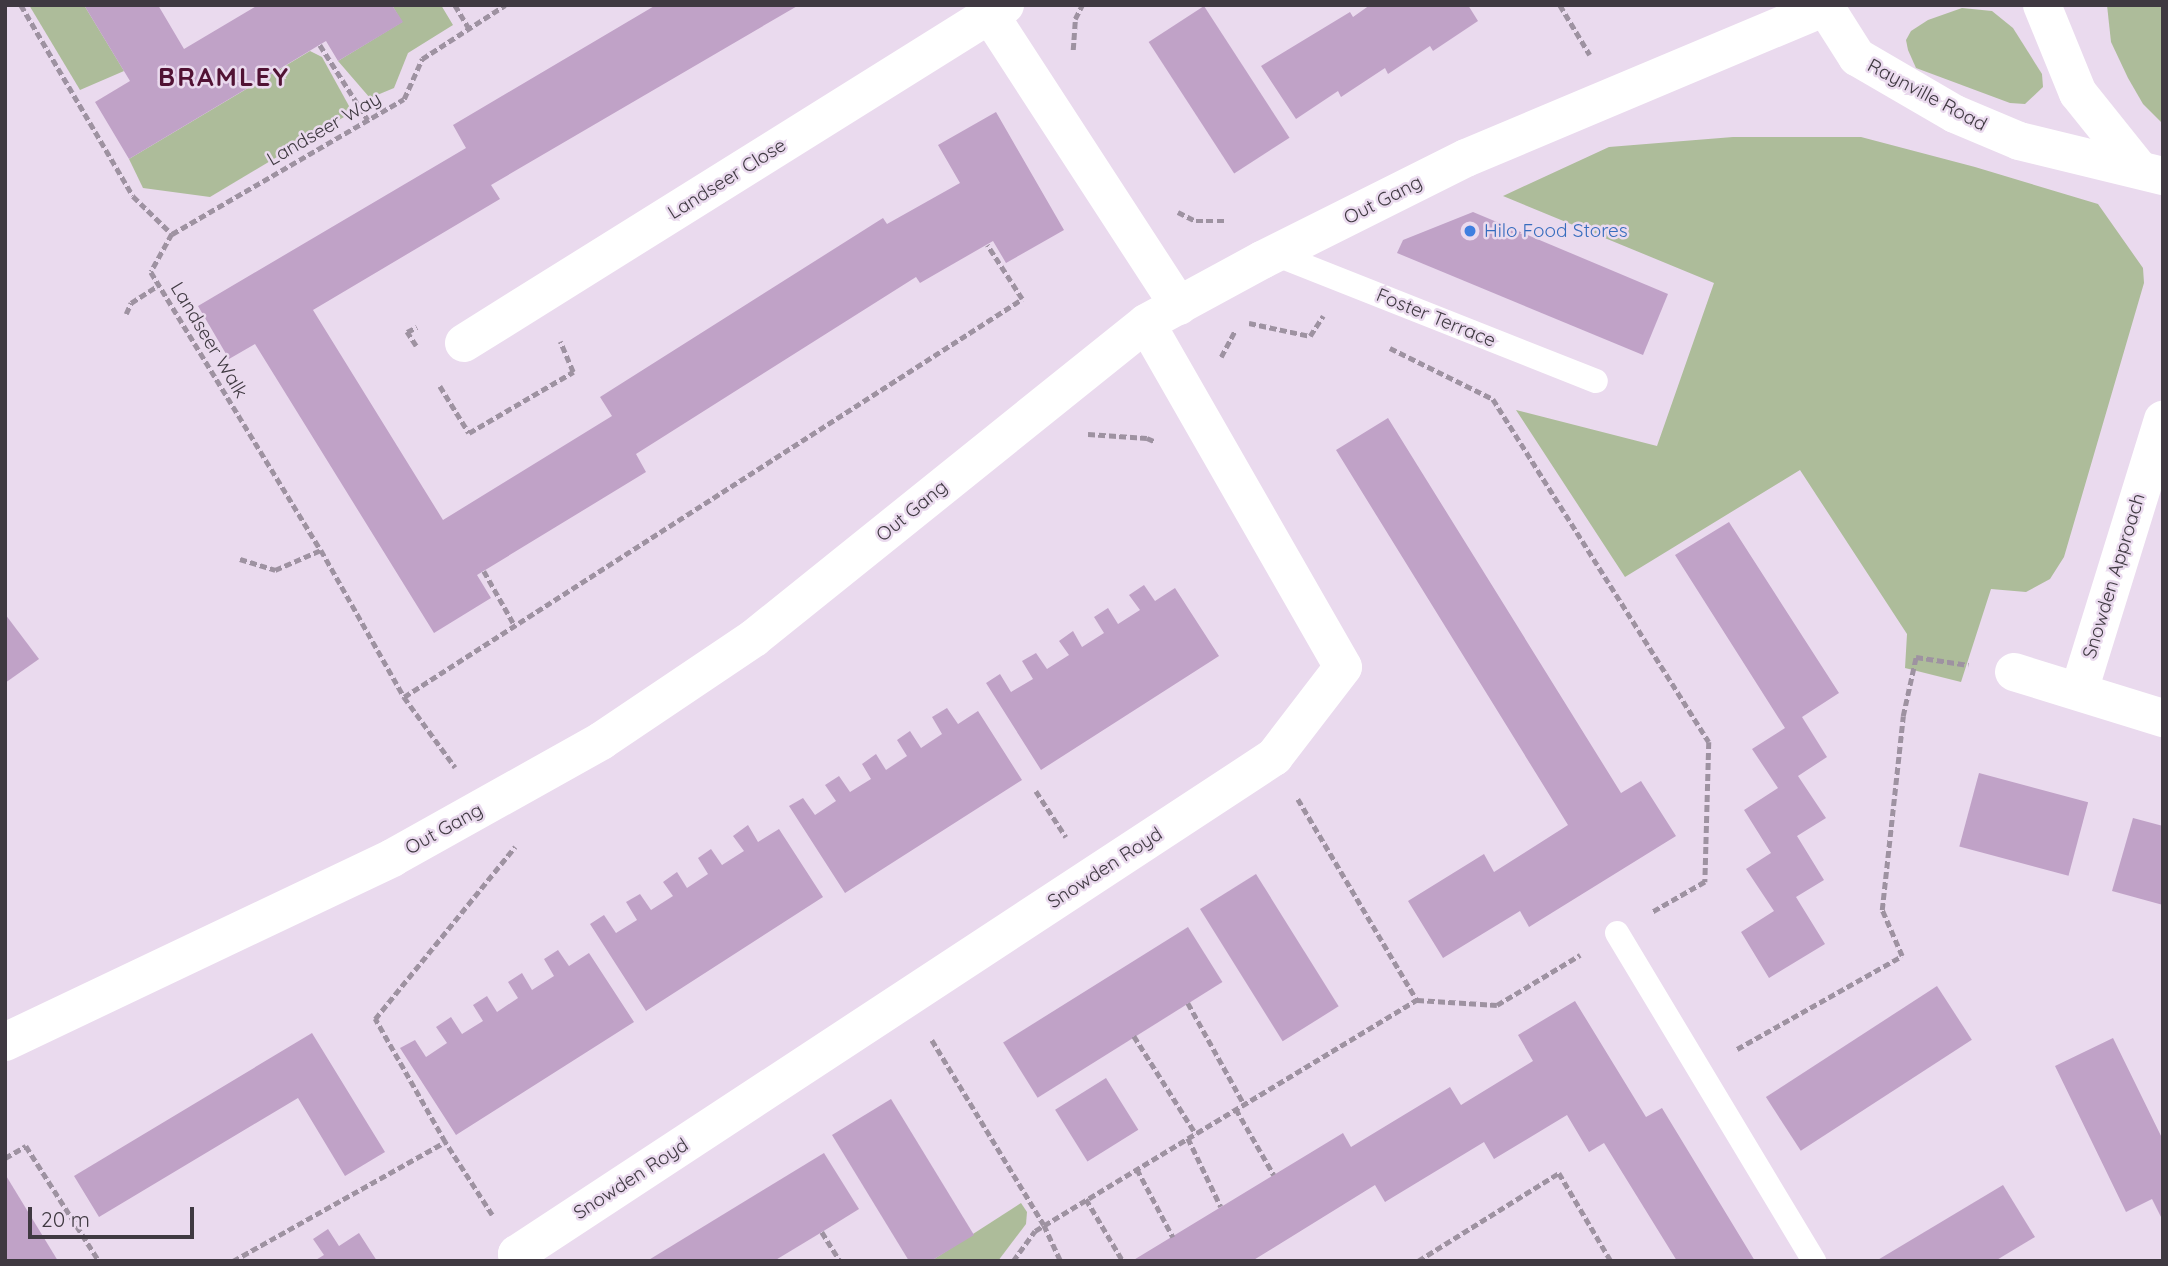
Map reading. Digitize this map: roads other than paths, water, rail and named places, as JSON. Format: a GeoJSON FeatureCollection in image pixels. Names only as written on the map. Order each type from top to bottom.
{"type":"FeatureCollection","features":[{"type":"Feature","properties":{"kind":"street","name":"Raynville Road"},"geometry":{"type":"LineString","coordinates":[[2042,5],[2078,93],[2150,172]]}},
{"type":"Feature","properties":{"kind":"street","name":"Raynville Road"},"geometry":{"type":"LineString","coordinates":[[1827,6],[1857,57],[1955,114],[2018,141],[2150,172]]}},
{"type":"Feature","properties":{"kind":"street","name":"Out Gang"},"geometry":{"type":"LineString","coordinates":[[5,1042],[285,910],[484,808],[601,741],[754,638],[1162,314],[1466,158],[1827,6]]}},
{"type":"Feature","properties":{"kind":"street","name":"Landseer Close"},"geometry":{"type":"LineString","coordinates":[[464,343],[998,10],[1162,314]]}},
{"type":"Feature","properties":{"kind":"street","name":"Snowden Royd"},"geometry":{"type":"LineString","coordinates":[[519,1257],[1274,757],[1343,667],[1162,314]]}},
{"type":"Feature","properties":{"kind":"street","name":"Snowden Approach"},"geometry":{"type":"LineString","coordinates":[[2079,691],[2163,420]]}},
{"type":"Feature","properties":{"kind":"street"},"geometry":{"type":"LineString","coordinates":[[2014,672],[2163,718]]}},
{"type":"Feature","properties":{"kind":"lane","name":"Foster Terrace"},"geometry":{"type":"LineString","coordinates":[[1275,254],[1596,381]]}},
{"type":"Feature","properties":{"kind":"lane"},"geometry":{"type":"LineString","coordinates":[[1617,933],[1814,1261]]}},
{"type":"Feature","properties":{"kind":"place","name":"Hilo Food Stores"},"geometry":{"type":"Point","coordinates":[1470,231]}},
{"type":"Feature","properties":{"kind":"district","name":"BRAMLEY"},"geometry":{"type":"Point","coordinates":[224,77]}}]}
